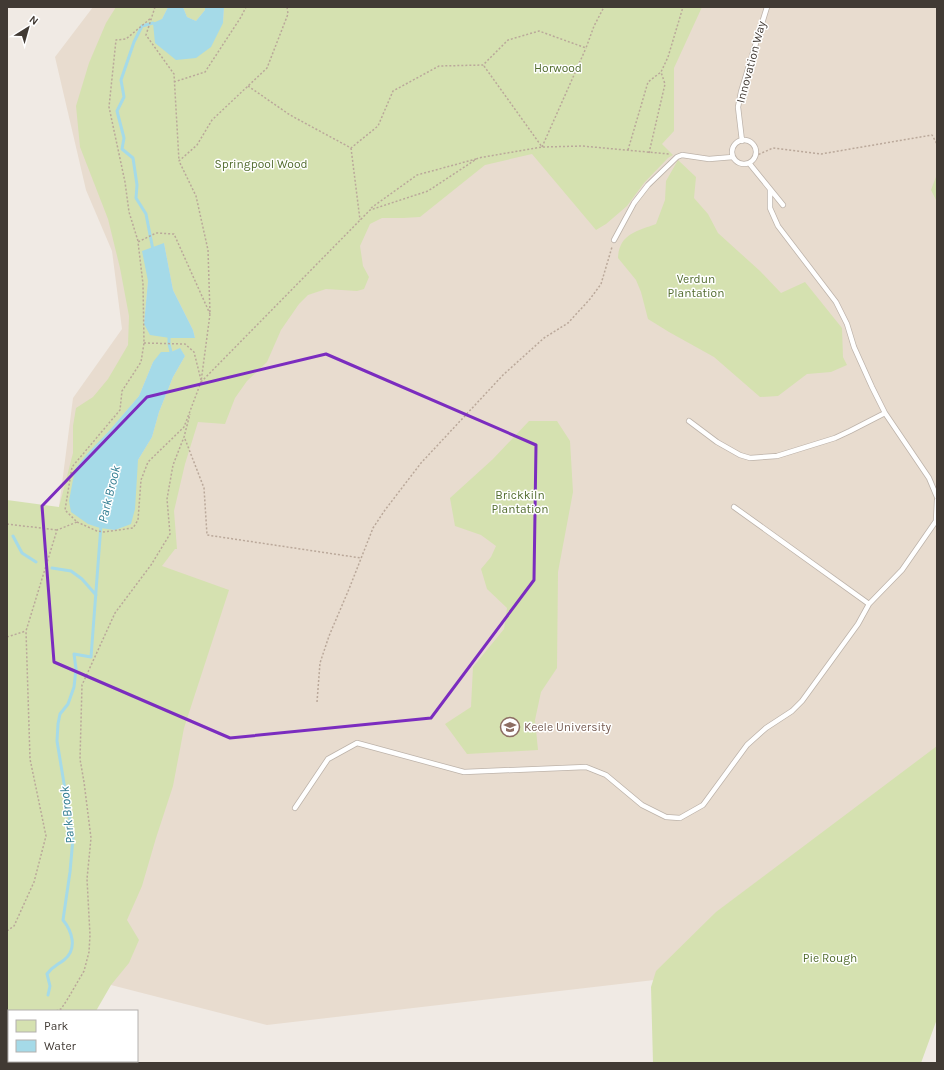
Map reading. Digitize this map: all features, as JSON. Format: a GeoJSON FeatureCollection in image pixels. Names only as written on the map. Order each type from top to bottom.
{"type":"FeatureCollection","features":[{"type":"Feature","properties":{"kind":"lane","name":"Innovation Way"},"geometry":{"type":"LineString","coordinates":[[742,141],[738,106],[740,92],[767,7]]}},
{"type":"Feature","properties":{"kind":"lane"},"geometry":{"type":"LineString","coordinates":[[742,141],[752,144],[756,151],[754,159],[745,164],[738,163],[733,157],[732,149],[735,144],[742,141]]}},
{"type":"Feature","properties":{"kind":"lane"},"geometry":{"type":"LineString","coordinates":[[614,240],[634,203],[648,186],[677,157],[682,155],[709,159],[733,157]]}},
{"type":"Feature","properties":{"kind":"lane"},"geometry":{"type":"LineString","coordinates":[[749,163],[783,205]]}},
{"type":"Feature","properties":{"kind":"lane"},"geometry":{"type":"LineString","coordinates":[[295,808],[328,759],[357,743],[464,772],[586,767],[606,774],[642,805],[666,817],[680,818],[702,805],[747,745],[766,728],[792,711],[802,701],[858,624],[869,604],[902,570],[936,521],[937,499],[929,478],[885,412],[872,387],[854,346],[848,324],[836,302],[778,226],[770,208],[770,189]]}},
{"type":"Feature","properties":{"kind":"lane"},"geometry":{"type":"LineString","coordinates":[[689,421],[717,442],[740,455],[750,458],[777,456],[835,438],[850,432],[885,412]]}},
{"type":"Feature","properties":{"kind":"lane"},"geometry":{"type":"LineString","coordinates":[[734,507],[869,604]]}},
{"type":"Feature","properties":{"kind":"path"},"geometry":{"type":"LineString","coordinates":[[151,18],[126,39],[116,40],[109,107],[125,182],[129,212],[138,242],[143,284],[144,343],[141,362],[122,391],[120,410],[72,466],[65,510],[77,522],[97,531],[104,532],[132,528],[138,520],[141,480],[148,462],[184,427],[201,382],[210,314],[208,250],[196,196],[179,161],[174,74],[146,35],[155,7]]}},
{"type":"Feature","properties":{"kind":"path"},"geometry":{"type":"LineString","coordinates":[[174,82],[206,72],[242,17],[246,7]]}},
{"type":"Feature","properties":{"kind":"path"},"geometry":{"type":"LineString","coordinates":[[179,161],[197,145],[212,120],[267,68],[288,14],[287,7]]}},
{"type":"Feature","properties":{"kind":"path"},"geometry":{"type":"LineString","coordinates":[[542,147],[586,48],[594,26],[604,7]]}},
{"type":"Feature","properties":{"kind":"path"},"geometry":{"type":"LineString","coordinates":[[628,150],[648,82],[661,72],[668,57],[683,7]]}},
{"type":"Feature","properties":{"kind":"path"},"geometry":{"type":"LineString","coordinates":[[351,148],[378,126],[393,91],[439,66],[483,65],[508,40],[539,31],[586,48]]}},
{"type":"Feature","properties":{"kind":"path"},"geometry":{"type":"LineString","coordinates":[[483,65],[542,147]]}},
{"type":"Feature","properties":{"kind":"path"},"geometry":{"type":"LineString","coordinates":[[649,152],[665,84],[661,72]]}},
{"type":"Feature","properties":{"kind":"path"},"geometry":{"type":"LineString","coordinates":[[248,86],[290,115],[351,148]]}},
{"type":"Feature","properties":{"kind":"path"},"geometry":{"type":"LineString","coordinates":[[755,156],[773,148],[821,154],[932,135],[937,144]]}},
{"type":"Feature","properties":{"kind":"path"},"geometry":{"type":"LineString","coordinates":[[201,382],[370,210],[417,175],[478,158],[542,147],[582,146],[672,155]]}},
{"type":"Feature","properties":{"kind":"path"},"geometry":{"type":"LineString","coordinates":[[351,148],[360,220]]}},
{"type":"Feature","properties":{"kind":"path"},"geometry":{"type":"LineString","coordinates":[[370,210],[428,191],[478,158]]}},
{"type":"Feature","properties":{"kind":"path"},"geometry":{"type":"LineString","coordinates":[[138,242],[156,233],[174,234],[210,314]]}},
{"type":"Feature","properties":{"kind":"path"},"geometry":{"type":"LineString","coordinates":[[317,702],[320,663],[329,636],[373,528],[421,463],[503,375],[544,338],[568,323],[590,299],[601,284],[614,240]]}},
{"type":"Feature","properties":{"kind":"path"},"geometry":{"type":"LineString","coordinates":[[144,343],[185,344],[194,352],[201,382]]}},
{"type":"Feature","properties":{"kind":"path"},"geometry":{"type":"LineString","coordinates":[[58,1010],[61,1009],[67,1000],[84,971],[89,952],[90,935],[87,879],[91,838],[80,759],[82,685],[115,613],[151,565],[170,534],[167,499],[172,465],[184,438],[192,407]]}},
{"type":"Feature","properties":{"kind":"path"},"geometry":{"type":"LineString","coordinates":[[184,438],[204,488],[207,536],[361,558]]}},
{"type":"Feature","properties":{"kind":"path"},"geometry":{"type":"LineString","coordinates":[[7,524],[57,530],[77,522]]}},
{"type":"Feature","properties":{"kind":"path"},"geometry":{"type":"LineString","coordinates":[[7,931],[14,926],[34,882],[46,836],[30,760],[26,631],[57,530]]}},
{"type":"Feature","properties":{"kind":"path"},"geometry":{"type":"LineString","coordinates":[[7,637],[26,631]]}},
{"type":"Feature","properties":{"kind":"highlighted area"},"geometry":{"type":"Polygon","coordinates":[[[326,354],[536,445],[534,580],[431,718],[230,738],[54,662],[42,506],[147,397],[326,354]]]}},
{"type":"Feature","properties":{"kind":"shaded area","name":"Keele University"},"geometry":{"type":"Polygon","coordinates":[[[93,7],[937,7],[937,947],[267,1025],[111,985],[59,507],[73,398],[122,329],[112,251],[86,190],[55,57],[93,7]]]}},
{"type":"Feature","properties":{"kind":"green space","name":"Springpool Wood"},"geometry":{"type":"Polygon","coordinates":[[[116,7],[168,7],[162,19],[223,23],[224,7],[702,7],[674,68],[674,131],[662,144],[673,155],[668,158],[644,183],[627,206],[606,224],[596,230],[532,154],[485,165],[420,217],[382,218],[370,224],[360,246],[363,266],[369,277],[364,289],[357,291],[326,289],[308,295],[299,304],[281,330],[267,362],[247,381],[235,398],[225,424],[198,422],[185,464],[174,511],[177,549],[175,549],[162,566],[229,590],[184,728],[173,786],[142,886],[127,920],[139,940],[129,963],[111,985],[97,1010],[8,1010],[8,1062],[72,1063],[7,1063],[7,500],[59,507],[73,453],[73,426],[76,408],[93,397],[108,379],[128,345],[129,316],[120,268],[108,219],[80,147],[76,106],[89,63],[106,23],[116,7]],[[164,243],[148,281],[144,324],[195,338],[193,330],[173,290],[164,243]],[[180,349],[171,352],[153,362],[139,396],[87,454],[88,524],[115,530],[138,460],[152,437],[159,412],[173,377],[185,356],[180,349]]]}},
{"type":"Feature","properties":{"kind":"green space"},"geometry":{"type":"Polygon","coordinates":[[[183,7],[205,7],[205,10],[196,21],[187,17],[183,7]]]}},
{"type":"Feature","properties":{"kind":"green space","name":"Verdun Plantation"},"geometry":{"type":"Polygon","coordinates":[[[678,160],[696,177],[694,198],[708,214],[718,233],[760,271],[781,293],[805,282],[842,328],[843,357],[847,365],[831,372],[807,374],[778,396],[760,397],[714,357],[648,319],[641,292],[636,280],[618,258],[619,250],[625,239],[630,235],[656,224],[665,200],[666,181],[678,160]]]}},
{"type":"Feature","properties":{"kind":"green space"},"geometry":{"type":"Polygon","coordinates":[[[937,174],[937,202],[931,190],[937,174]]]}},
{"type":"Feature","properties":{"kind":"green space","name":"Brickkiln Plantation"},"geometry":{"type":"Polygon","coordinates":[[[529,421],[557,421],[570,441],[573,492],[558,572],[557,668],[541,692],[535,720],[538,750],[467,754],[445,724],[471,707],[473,667],[504,629],[507,608],[487,589],[481,569],[491,557],[496,546],[481,535],[455,526],[450,498],[493,459],[529,421]]]}},
{"type":"Feature","properties":{"kind":"green space","name":"Pie Rough"},"geometry":{"type":"Polygon","coordinates":[[[937,746],[937,1019],[921,1063],[653,1063],[651,987],[656,971],[716,912],[937,746]]]}},
{"type":"Feature","properties":{"kind":"water"},"geometry":{"type":"Polygon","coordinates":[[[168,7],[183,7],[187,17],[196,21],[205,10],[205,7],[224,7],[223,23],[211,47],[196,58],[176,60],[155,43],[153,23],[162,19],[168,7]]]}},
{"type":"Feature","properties":{"kind":"water"},"geometry":{"type":"Polygon","coordinates":[[[164,243],[173,290],[193,330],[195,338],[170,338],[150,335],[144,324],[148,281],[142,251],[164,243]]]}},
{"type":"Feature","properties":{"kind":"water"},"geometry":{"type":"Polygon","coordinates":[[[180,348],[185,356],[173,377],[159,412],[152,437],[138,460],[135,509],[131,524],[115,530],[100,528],[88,524],[71,512],[69,501],[75,469],[139,396],[153,362],[161,352],[171,352],[180,348]]]}},
{"type":"Feature","properties":{"kind":"waterway","name":"Park Brook"},"geometry":{"type":"LineString","coordinates":[[153,250],[146,214],[136,198],[137,185],[133,158],[122,149],[124,138],[117,111],[124,97],[121,80],[134,42],[142,26],[153,23],[156,25]]}},
{"type":"Feature","properties":{"kind":"waterway","name":"Park Brook"},"geometry":{"type":"LineString","coordinates":[[169,335],[171,352],[169,355]]}},
{"type":"Feature","properties":{"kind":"waterway","name":"Park Brook"},"geometry":{"type":"LineString","coordinates":[[48,995],[50,986],[47,974],[68,956],[72,945],[69,929],[63,920],[73,838],[57,741],[58,724],[60,714],[68,704],[74,687],[76,669],[74,654],[91,657],[101,525]]}},
{"type":"Feature","properties":{"kind":"waterway"},"geometry":{"type":"LineString","coordinates":[[13,536],[22,553],[36,562]]}},
{"type":"Feature","properties":{"kind":"waterway"},"geometry":{"type":"LineString","coordinates":[[52,568],[71,571],[82,579],[96,595]]}},
{"type":"Feature","properties":{"kind":"place","name":"Keele University"},"geometry":{"type":"Point","coordinates":[510,727]}},
{"type":"Feature","properties":{"kind":"park label","name":"Horwood"},"geometry":{"type":"Point","coordinates":[558,68]}}]}
